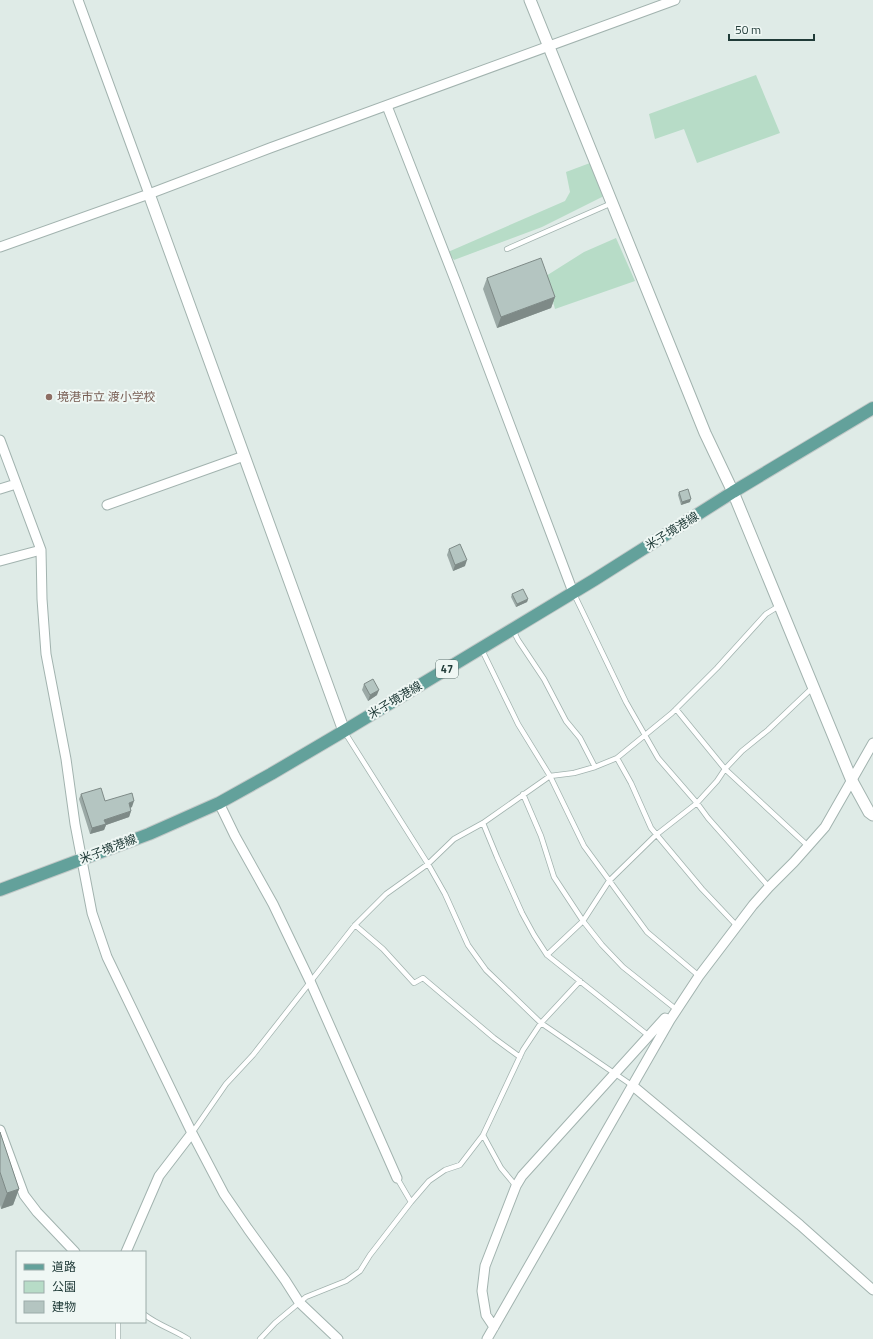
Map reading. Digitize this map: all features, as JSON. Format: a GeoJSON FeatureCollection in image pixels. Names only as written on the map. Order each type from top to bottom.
{"type":"FeatureCollection","features":[{"type":"Feature","properties":{"kind":"main road","name":"米子境港線"},"geometry":{"type":"LineString","coordinates":[[0,890],[148,834],[219,803],[344,731],[573,592],[733,492],[873,408]]}},
{"type":"Feature","properties":{"kind":"street"},"geometry":{"type":"LineString","coordinates":[[78,0],[344,731]]}},
{"type":"Feature","properties":{"kind":"street"},"geometry":{"type":"LineString","coordinates":[[530,0],[705,433],[733,492],[852,781],[869,812],[873,815]]}},
{"type":"Feature","properties":{"kind":"street"},"geometry":{"type":"LineString","coordinates":[[0,248],[674,0]]}},
{"type":"Feature","properties":{"kind":"street"},"geometry":{"type":"LineString","coordinates":[[388,106],[573,592]]}},
{"type":"Feature","properties":{"kind":"street"},"geometry":{"type":"LineString","coordinates":[[0,440],[41,550],[42,599],[46,654],[66,759],[75,824],[92,913],[107,957],[192,1133],[224,1194],[299,1302],[332,1337]]}},
{"type":"Feature","properties":{"kind":"street"},"geometry":{"type":"LineString","coordinates":[[107,505],[244,456]]}},
{"type":"Feature","properties":{"kind":"street"},"geometry":{"type":"LineString","coordinates":[[0,489],[16,484]]}},
{"type":"Feature","properties":{"kind":"street"},"geometry":{"type":"LineString","coordinates":[[0,562],[41,550]]}},
{"type":"Feature","properties":{"kind":"street"},"geometry":{"type":"LineString","coordinates":[[487,1339],[670,1020],[699,976],[753,905],[794,862],[824,827],[873,743]]}},
{"type":"Feature","properties":{"kind":"street"},"geometry":{"type":"LineString","coordinates":[[219,803],[235,836],[273,904],[310,981],[397,1178]]}},
{"type":"Feature","properties":{"kind":"street"},"geometry":{"type":"LineString","coordinates":[[494,1327],[486,1314],[482,1291],[485,1266],[516,1186],[531,1166],[665,1018],[670,1020]]}},
{"type":"Feature","properties":{"kind":"street"},"geometry":{"type":"LineString","coordinates":[[633,1086],[800,1224],[873,1290]]}},
{"type":"Feature","properties":{"kind":"street"},"geometry":{"type":"LineString","coordinates":[[0,1130],[24,1195],[37,1212],[74,1251]]}},
{"type":"Feature","properties":{"kind":"street"},"geometry":{"type":"LineString","coordinates":[[126,1251],[159,1176],[192,1133]]}},
{"type":"Feature","properties":{"kind":"lane"},"geometry":{"type":"LineString","coordinates":[[507,249],[612,203]]}},
{"type":"Feature","properties":{"kind":"lane"},"geometry":{"type":"LineString","coordinates":[[573,592],[626,702],[658,758],[708,818],[769,887]]}},
{"type":"Feature","properties":{"kind":"lane"},"geometry":{"type":"LineString","coordinates":[[192,1133],[226,1084],[253,1055],[355,925],[386,894],[428,864],[454,839],[484,823],[550,776],[574,773],[595,767],[617,758],[676,709],[717,668],[766,614],[780,604]]}},
{"type":"Feature","properties":{"kind":"lane"},"geometry":{"type":"LineString","coordinates":[[512,629],[544,679],[566,721],[580,738],[595,767]]}},
{"type":"Feature","properties":{"kind":"lane"},"geometry":{"type":"LineString","coordinates":[[481,648],[518,724],[550,776],[584,846],[647,932],[699,976]]}},
{"type":"Feature","properties":{"kind":"lane"},"geometry":{"type":"LineString","coordinates":[[547,955],[583,921],[609,881],[656,835],[697,803],[742,751],[768,730],[809,691],[815,688]]}},
{"type":"Feature","properties":{"kind":"lane"},"geometry":{"type":"LineString","coordinates":[[676,709],[725,769],[808,846]]}},
{"type":"Feature","properties":{"kind":"lane"},"geometry":{"type":"LineString","coordinates":[[344,731],[428,864],[445,894],[468,945],[486,970],[541,1023],[633,1086]]}},
{"type":"Feature","properties":{"kind":"lane"},"geometry":{"type":"LineString","coordinates":[[617,758],[631,783],[651,828],[702,889],[737,926]]}},
{"type":"Feature","properties":{"kind":"lane"},"geometry":{"type":"LineString","coordinates":[[523,794],[541,836],[554,878],[583,921],[602,945],[623,967],[677,1010]]}},
{"type":"Feature","properties":{"kind":"lane"},"geometry":{"type":"LineString","coordinates":[[484,823],[497,857],[522,913],[547,955],[649,1036]]}},
{"type":"Feature","properties":{"kind":"lane"},"geometry":{"type":"LineString","coordinates":[[355,925],[383,949],[414,983],[423,978],[494,1038],[520,1057]]}},
{"type":"Feature","properties":{"kind":"lane"},"geometry":{"type":"LineString","coordinates":[[260,1339],[275,1323],[306,1297],[346,1281],[360,1271],[370,1255],[411,1202],[430,1181],[445,1170],[460,1165],[483,1135],[520,1057],[541,1023],[580,981]]}},
{"type":"Feature","properties":{"kind":"lane"},"geometry":{"type":"LineString","coordinates":[[483,1135],[501,1168],[516,1186]]}},
{"type":"Feature","properties":{"kind":"lane"},"geometry":{"type":"LineString","coordinates":[[397,1178],[411,1202]]}},
{"type":"Feature","properties":{"kind":"lane"},"geometry":{"type":"LineString","coordinates":[[146,1316],[188,1339]]}},
{"type":"Feature","properties":{"kind":"lane"},"geometry":{"type":"LineString","coordinates":[[118,1323],[118,1339]]}},
{"type":"Feature","properties":{"kind":"green space"},"geometry":{"type":"Polygon","coordinates":[[[756,75],[780,133],[697,163],[684,129],[655,139],[649,114],[756,75]]]}},
{"type":"Feature","properties":{"kind":"green space"},"geometry":{"type":"Polygon","coordinates":[[[590,163],[604,196],[542,227],[454,260],[448,252],[565,201],[570,192],[566,172],[590,163]]]}},
{"type":"Feature","properties":{"kind":"green space"},"geometry":{"type":"Polygon","coordinates":[[[616,238],[635,281],[555,309],[546,276],[584,252],[616,238]]]}},
{"type":"Feature","properties":{"kind":"building"},"geometry":{"type":"Polygon","coordinates":[[[541,258],[555,297],[501,317],[487,278],[541,258]]]}},
{"type":"Feature","properties":{"kind":"building"},"geometry":{"type":"Polygon","coordinates":[[[688,489],[691,499],[682,502],[679,492],[688,489]]]}},
{"type":"Feature","properties":{"kind":"building"},"geometry":{"type":"Polygon","coordinates":[[[460,544],[467,560],[455,565],[449,549],[460,544]]]}},
{"type":"Feature","properties":{"kind":"building"},"geometry":{"type":"Polygon","coordinates":[[[523,589],[528,599],[517,604],[512,594],[523,589]]]}},
{"type":"Feature","properties":{"kind":"building"},"geometry":{"type":"Polygon","coordinates":[[[373,679],[379,690],[370,695],[364,684],[373,679]]]}},
{"type":"Feature","properties":{"kind":"building"},"geometry":{"type":"Polygon","coordinates":[[[101,788],[105,801],[132,793],[134,801],[129,803],[131,811],[104,820],[106,824],[92,828],[81,794],[101,788]]]}},
{"type":"Feature","properties":{"kind":"building"},"geometry":{"type":"Polygon","coordinates":[[[0,1132],[19,1189],[7,1193],[0,1172],[0,1132]]]}},
{"type":"Feature","properties":{"kind":"place","name":"境港市立 渡小学校"},"geometry":{"type":"Point","coordinates":[49,397]}}]}
